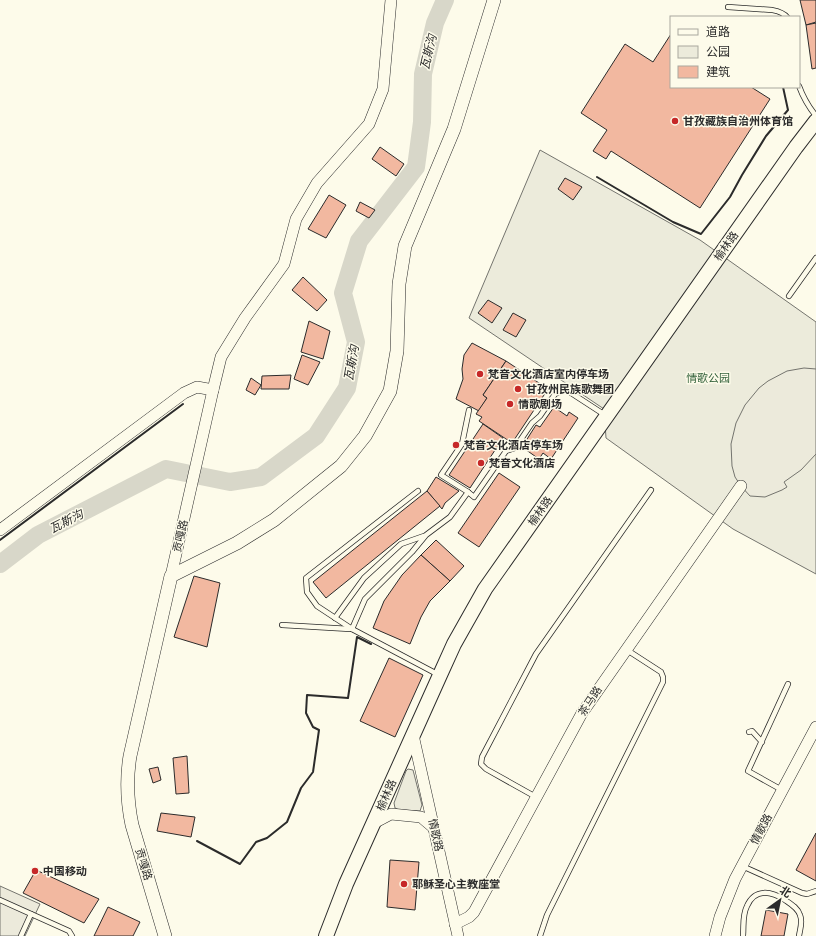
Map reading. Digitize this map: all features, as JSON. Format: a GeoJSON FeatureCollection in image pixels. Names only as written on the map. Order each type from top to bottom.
{"type":"FeatureCollection","features":[{"type":"Feature","properties":{"kind":"main road"},"geometry":{"type":"LineString","coordinates":[[171,576],[237,543],[274,520],[341,466],[365,436],[390,391],[397,351],[399,284],[405,246],[454,129],[494,0]]}},
{"type":"Feature","properties":{"kind":"main road","name":"榆林路"},"geometry":{"type":"LineString","coordinates":[[326,936],[346,884],[454,644],[485,589],[796,147],[816,121]]}},
{"type":"Feature","properties":{"kind":"main road","name":"贡嘎路"},"geometry":{"type":"LineString","coordinates":[[165,936],[128,808],[127,772],[171,576]]}},
{"type":"Feature","properties":{"kind":"street","name":"贡嘎路"},"geometry":{"type":"LineString","coordinates":[[171,576],[221,357],[245,318],[284,264],[296,219],[317,183],[369,124],[383,89],[391,0]]}},
{"type":"Feature","properties":{"kind":"street"},"geometry":{"type":"LineString","coordinates":[[0,530],[184,393],[197,387],[213,390]]}},
{"type":"Feature","properties":{"kind":"street","name":"茶马路"},"geometry":{"type":"LineString","coordinates":[[455,924],[469,918],[479,905],[579,719],[626,649],[741,486]]}},
{"type":"Feature","properties":{"kind":"street","name":"情歌路"},"geometry":{"type":"LineString","coordinates":[[715,936],[727,897],[816,727]]}},
{"type":"Feature","properties":{"kind":"street","name":"情歌路"},"geometry":{"type":"LineString","coordinates":[[413,734],[458,936]]}},
{"type":"Feature","properties":{"kind":"street"},"geometry":{"type":"LineString","coordinates":[[374,823],[391,814],[421,817],[434,828]]}},
{"type":"Feature","properties":{"kind":"lane"},"geometry":{"type":"LineString","coordinates":[[728,7],[772,10],[778,11],[786,16]]}},
{"type":"Feature","properties":{"kind":"lane"},"geometry":{"type":"LineString","coordinates":[[800,88],[806,101],[816,116]]}},
{"type":"Feature","properties":{"kind":"lane"},"geometry":{"type":"LineString","coordinates":[[789,296],[816,258]]}},
{"type":"Feature","properties":{"kind":"lane"},"geometry":{"type":"LineString","coordinates":[[469,410],[462,444],[441,475],[474,497],[506,450],[515,448],[532,423],[540,416],[555,394],[565,389],[607,416]]}},
{"type":"Feature","properties":{"kind":"lane"},"geometry":{"type":"LineString","coordinates":[[536,797],[486,769],[481,764],[482,757],[536,654],[651,490]]}},
{"type":"Feature","properties":{"kind":"lane"},"geometry":{"type":"LineString","coordinates":[[418,491],[306,578],[306,592],[317,606],[352,629],[440,675]]}},
{"type":"Feature","properties":{"kind":"lane"},"geometry":{"type":"LineString","coordinates":[[352,629],[365,599],[412,552],[426,535],[450,517],[468,492]]}},
{"type":"Feature","properties":{"kind":"lane"},"geometry":{"type":"LineString","coordinates":[[335,618],[364,578],[401,544],[426,535]]}},
{"type":"Feature","properties":{"kind":"lane"},"geometry":{"type":"LineString","coordinates":[[282,625],[352,629]]}},
{"type":"Feature","properties":{"kind":"lane"},"geometry":{"type":"LineString","coordinates":[[540,936],[546,915],[663,682],[663,677],[660,672],[626,649]]}},
{"type":"Feature","properties":{"kind":"lane"},"geometry":{"type":"LineString","coordinates":[[782,790],[748,771],[788,684]]}},
{"type":"Feature","properties":{"kind":"lane"},"geometry":{"type":"LineString","coordinates":[[749,732],[752,731],[755,733],[762,742]]}},
{"type":"Feature","properties":{"kind":"lane"},"geometry":{"type":"LineString","coordinates":[[742,866],[802,893],[807,894],[816,891]]}},
{"type":"Feature","properties":{"kind":"lane"},"geometry":{"type":"LineString","coordinates":[[742,936],[742,920],[749,902],[758,894],[768,892],[781,897],[797,909],[802,921],[799,936]]}},
{"type":"Feature","properties":{"kind":"lane"},"geometry":{"type":"LineString","coordinates":[[0,900],[69,931],[72,936]]}},
{"type":"Feature","properties":{"kind":"lane"},"geometry":{"type":"LineString","coordinates":[[21,936],[31,914]]}},
{"type":"Feature","properties":{"kind":"green space","name":"情歌公园"},"geometry":{"type":"Polygon","coordinates":[[[540,150],[700,240],[816,322],[816,574],[733,529],[606,438],[604,409],[469,318],[540,150]]]}},
{"type":"Feature","properties":{"kind":"green space"},"geometry":{"type":"Polygon","coordinates":[[[408,769],[413,770],[422,805],[420,811],[399,810],[395,808],[394,803],[408,769]]]}},
{"type":"Feature","properties":{"kind":"shaded area"},"geometry":{"type":"Polygon","coordinates":[[[804,368],[816,369],[816,454],[801,470],[784,482],[787,487],[765,497],[750,496],[735,477],[732,466],[731,444],[736,423],[745,405],[759,388],[768,381],[787,371],[804,368]]]}},
{"type":"Feature","properties":{"kind":"shaded area"},"geometry":{"type":"Polygon","coordinates":[[[0,886],[40,904],[25,936],[0,936],[0,886]]]}},
{"type":"Feature","properties":{"kind":"building"},"geometry":{"type":"Polygon","coordinates":[[[800,0],[816,0],[816,22],[806,25],[800,0]]]}},
{"type":"Feature","properties":{"kind":"building"},"geometry":{"type":"Polygon","coordinates":[[[816,23],[816,68],[812,69],[806,25],[816,23]]]}},
{"type":"Feature","properties":{"kind":"building","name":"甘孜藏族自治州体育馆"},"geometry":{"type":"Polygon","coordinates":[[[670,36],[670,88],[753,88],[770,99],[700,208],[611,151],[606,159],[593,151],[607,130],[581,113],[625,44],[653,62],[670,36]]]}},
{"type":"Feature","properties":{"kind":"building"},"geometry":{"type":"Polygon","coordinates":[[[380,147],[404,164],[396,176],[372,159],[380,147]]]}},
{"type":"Feature","properties":{"kind":"building"},"geometry":{"type":"Polygon","coordinates":[[[565,178],[582,187],[573,200],[558,189],[565,178]]]}},
{"type":"Feature","properties":{"kind":"building"},"geometry":{"type":"Polygon","coordinates":[[[329,195],[346,205],[326,238],[308,229],[329,195]]]}},
{"type":"Feature","properties":{"kind":"building"},"geometry":{"type":"Polygon","coordinates":[[[360,202],[375,210],[369,218],[356,211],[360,202]]]}},
{"type":"Feature","properties":{"kind":"building"},"geometry":{"type":"Polygon","coordinates":[[[303,277],[327,300],[317,311],[292,290],[303,277]]]}},
{"type":"Feature","properties":{"kind":"building"},"geometry":{"type":"Polygon","coordinates":[[[488,300],[502,308],[492,323],[478,313],[488,300]]]}},
{"type":"Feature","properties":{"kind":"building"},"geometry":{"type":"Polygon","coordinates":[[[513,313],[526,320],[516,337],[503,330],[513,313]]]}},
{"type":"Feature","properties":{"kind":"building"},"geometry":{"type":"Polygon","coordinates":[[[309,321],[330,331],[323,359],[301,352],[309,321]]]}},
{"type":"Feature","properties":{"kind":"building","name":"梵音文化酒店室内停车场"},"geometry":{"type":"Polygon","coordinates":[[[472,343],[506,361],[483,395],[487,398],[479,411],[456,399],[463,379],[462,369],[464,355],[472,343]]]}},
{"type":"Feature","properties":{"kind":"building"},"geometry":{"type":"Polygon","coordinates":[[[302,355],[320,362],[308,385],[294,379],[302,355]]]}},
{"type":"Feature","properties":{"kind":"building","name":"情歌剧场"},"geometry":{"type":"Polygon","coordinates":[[[506,361],[548,389],[512,443],[479,421],[482,417],[476,414],[487,398],[483,395],[506,361]]]}},
{"type":"Feature","properties":{"kind":"building"},"geometry":{"type":"Polygon","coordinates":[[[291,375],[289,389],[261,389],[262,376],[291,375]]]}},
{"type":"Feature","properties":{"kind":"building"},"geometry":{"type":"Polygon","coordinates":[[[251,378],[261,385],[255,395],[246,390],[251,378]]]}},
{"type":"Feature","properties":{"kind":"building"},"geometry":{"type":"Polygon","coordinates":[[[554,407],[567,416],[569,412],[578,418],[551,459],[543,453],[539,459],[522,447],[536,425],[540,427],[554,407]]]}},
{"type":"Feature","properties":{"kind":"building"},"geometry":{"type":"Polygon","coordinates":[[[483,424],[503,438],[470,488],[449,475],[483,424]]]}},
{"type":"Feature","properties":{"kind":"building"},"geometry":{"type":"Polygon","coordinates":[[[499,473],[520,487],[479,547],[458,533],[499,473]]]}},
{"type":"Feature","properties":{"kind":"building"},"geometry":{"type":"Polygon","coordinates":[[[436,477],[459,491],[445,503],[442,509],[427,491],[436,477]]]}},
{"type":"Feature","properties":{"kind":"building"},"geometry":{"type":"Polygon","coordinates":[[[427,491],[440,506],[326,598],[313,582],[427,491]]]}},
{"type":"Feature","properties":{"kind":"building"},"geometry":{"type":"Polygon","coordinates":[[[436,540],[464,566],[450,581],[421,555],[436,540]]]}},
{"type":"Feature","properties":{"kind":"building"},"geometry":{"type":"Polygon","coordinates":[[[421,555],[450,581],[430,601],[421,617],[410,644],[373,628],[384,601],[402,575],[421,555]]]}},
{"type":"Feature","properties":{"kind":"building"},"geometry":{"type":"Polygon","coordinates":[[[194,576],[220,583],[207,647],[174,637],[194,576]]]}},
{"type":"Feature","properties":{"kind":"building"},"geometry":{"type":"Polygon","coordinates":[[[389,658],[423,675],[395,737],[360,721],[389,658]]]}},
{"type":"Feature","properties":{"kind":"building"},"geometry":{"type":"Polygon","coordinates":[[[187,756],[189,793],[176,794],[173,758],[187,756]]]}},
{"type":"Feature","properties":{"kind":"building"},"geometry":{"type":"Polygon","coordinates":[[[158,767],[161,780],[153,783],[149,769],[158,767]]]}},
{"type":"Feature","properties":{"kind":"building"},"geometry":{"type":"Polygon","coordinates":[[[161,813],[195,817],[191,837],[157,831],[161,813]]]}},
{"type":"Feature","properties":{"kind":"building"},"geometry":{"type":"Polygon","coordinates":[[[816,833],[816,881],[796,870],[816,833]]]}},
{"type":"Feature","properties":{"kind":"building"},"geometry":{"type":"Polygon","coordinates":[[[390,860],[419,862],[415,910],[387,907],[390,860]]]}},
{"type":"Feature","properties":{"kind":"building"},"geometry":{"type":"Polygon","coordinates":[[[36,870],[99,899],[84,923],[23,893],[36,870]]]}},
{"type":"Feature","properties":{"kind":"building"},"geometry":{"type":"Polygon","coordinates":[[[108,907],[140,922],[133,936],[94,936],[108,907]]]}},
{"type":"Feature","properties":{"kind":"building"},"geometry":{"type":"Polygon","coordinates":[[[766,910],[788,914],[784,936],[761,936],[766,910]]]}},
{"type":"Feature","properties":{"kind":"waterway","name":"瓦斯沟"},"geometry":{"type":"LineString","coordinates":[[0,564],[38,535],[166,469],[230,482],[261,477],[316,436],[347,388],[356,342],[343,293],[359,241],[416,167],[422,122],[423,74],[435,23],[445,0]]}},
{"type":"Feature","properties":{"kind":"wall"},"geometry":{"type":"LineString","coordinates":[[597,177],[673,222],[701,234],[730,197],[766,136],[788,110],[783,88]]}},
{"type":"Feature","properties":{"kind":"wall"},"geometry":{"type":"LineString","coordinates":[[0,540],[183,404]]}},
{"type":"Feature","properties":{"kind":"wall"},"geometry":{"type":"LineString","coordinates":[[197,841],[240,864],[256,842],[267,838],[287,822],[301,788],[313,772],[319,730],[313,727],[306,713],[307,695],[348,698],[357,637],[371,644]]}},
{"type":"Feature","properties":{"kind":"place","name":"甘孜藏族自治州体育馆"},"geometry":{"type":"Point","coordinates":[675,121]}},
{"type":"Feature","properties":{"kind":"place","name":"梵音文化酒店室内停车场"},"geometry":{"type":"Point","coordinates":[480,374]}},
{"type":"Feature","properties":{"kind":"place","name":"甘孜州民族歌舞团"},"geometry":{"type":"Point","coordinates":[518,389]}},
{"type":"Feature","properties":{"kind":"place","name":"情歌剧场"},"geometry":{"type":"Point","coordinates":[510,404]}},
{"type":"Feature","properties":{"kind":"place","name":"梵音文化酒店停车场"},"geometry":{"type":"Point","coordinates":[456,445]}},
{"type":"Feature","properties":{"kind":"place","name":"梵音文化酒店"},"geometry":{"type":"Point","coordinates":[481,463]}},
{"type":"Feature","properties":{"kind":"place","name":"中国移动"},"geometry":{"type":"Point","coordinates":[35,871]}},
{"type":"Feature","properties":{"kind":"place","name":"耶稣圣心主教座堂"},"geometry":{"type":"Point","coordinates":[404,884]}}]}
